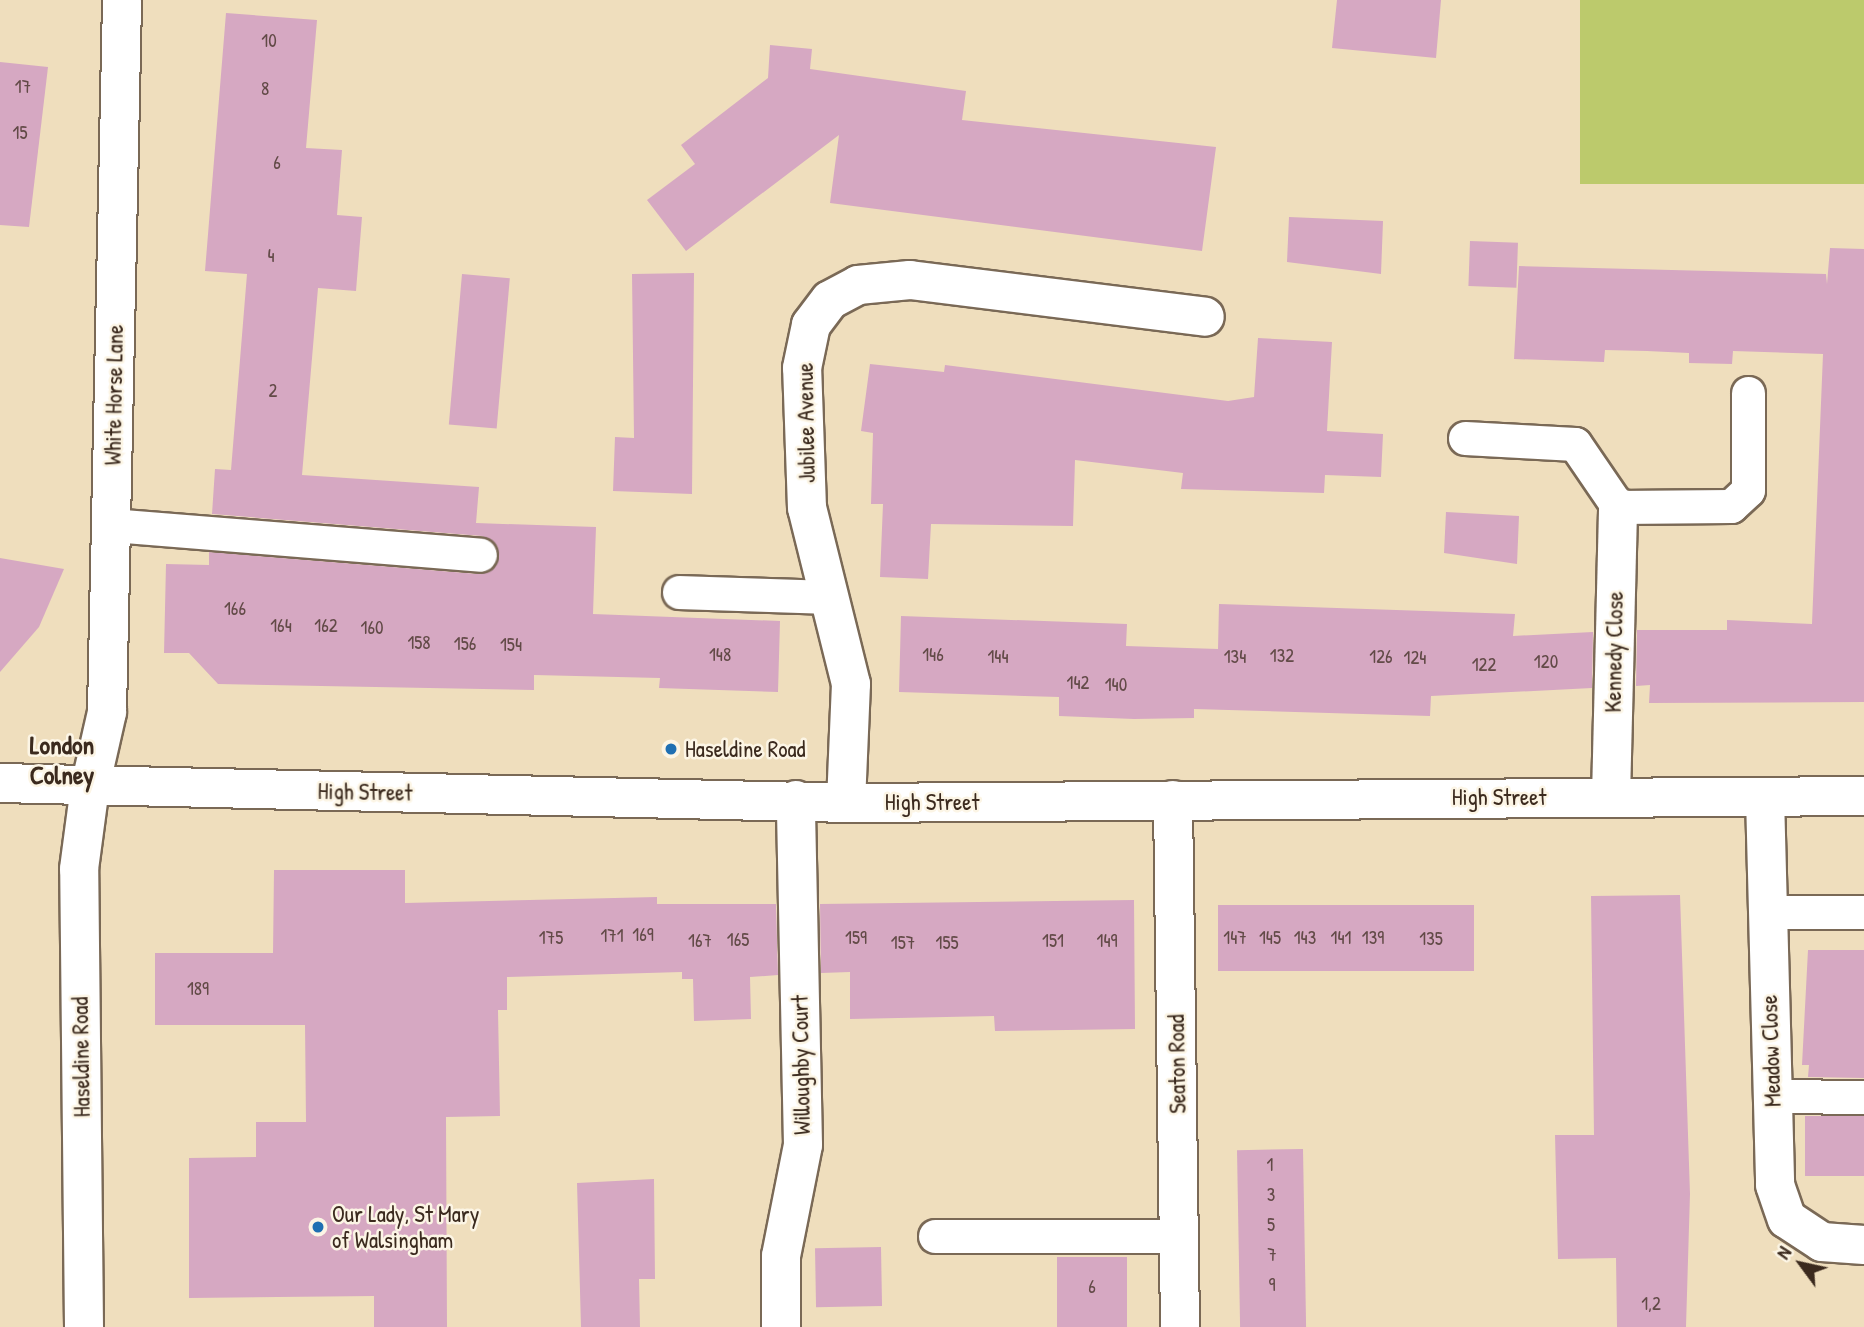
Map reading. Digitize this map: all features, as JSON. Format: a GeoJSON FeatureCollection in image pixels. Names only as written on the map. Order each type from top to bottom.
{"type":"FeatureCollection","features":[{"type":"Feature","properties":{"kind":"street","name":"White Horse Lane"},"geometry":{"type":"LineString","coordinates":[[90,787],[107,712],[122,0]]}},
{"type":"Feature","properties":{"kind":"street","name":"Jubilee Avenue"},"geometry":{"type":"LineString","coordinates":[[846,803],[851,684],[807,508],[802,368],[811,325],[830,300],[858,285],[910,279],[1206,317]]}},
{"type":"Feature","properties":{"kind":"street","name":"Kennedy Close"},"geometry":{"type":"LineString","coordinates":[[1611,797],[1618,507]]}},
{"type":"Feature","properties":{"kind":"street","name":"High Street"},"geometry":{"type":"LineString","coordinates":[[0,783],[846,803],[1864,796]]}},
{"type":"Feature","properties":{"kind":"street","name":"Haseldine Road"},"geometry":{"type":"LineString","coordinates":[[84,1327],[79,869],[90,787]]}},
{"type":"Feature","properties":{"kind":"street","name":"Meadow Close"},"geometry":{"type":"LineString","coordinates":[[1765,797],[1775,1185],[1787,1219],[1822,1242],[1864,1245]]}},
{"type":"Feature","properties":{"kind":"street","name":"Willoughby Court"},"geometry":{"type":"LineString","coordinates":[[781,1327],[781,1256],[803,1145],[796,800]]}},
{"type":"Feature","properties":{"kind":"street","name":"Seaton Road"},"geometry":{"type":"LineString","coordinates":[[1173,800],[1180,1327]]}},
{"type":"Feature","properties":{"kind":"lane"},"geometry":{"type":"LineString","coordinates":[[1465,438],[1575,444],[1618,507],[1731,506],[1741,500],[1748,490],[1748,393]]}},
{"type":"Feature","properties":{"kind":"lane"},"geometry":{"type":"LineString","coordinates":[[111,525],[480,555]]}},
{"type":"Feature","properties":{"kind":"lane"},"geometry":{"type":"LineString","coordinates":[[679,592],[830,597]]}},
{"type":"Feature","properties":{"kind":"lane"},"geometry":{"type":"LineString","coordinates":[[1768,912],[1864,912]]}},
{"type":"Feature","properties":{"kind":"lane"},"geometry":{"type":"LineString","coordinates":[[1773,1096],[1864,1097]]}},
{"type":"Feature","properties":{"kind":"lane"},"geometry":{"type":"LineString","coordinates":[[935,1236],[1179,1236]]}},
{"type":"Feature","properties":{"kind":"green space"},"geometry":{"type":"Polygon","coordinates":[[[1580,0],[1864,0],[1864,184],[1580,184],[1580,0]]]}},
{"type":"Feature","properties":{"kind":"building"},"geometry":{"type":"Polygon","coordinates":[[[1337,0],[1441,0],[1436,58],[1332,48],[1337,0]]]}},
{"type":"Feature","properties":{"kind":"building"},"geometry":{"type":"Polygon","coordinates":[[[226,13],[317,20],[306,148],[342,150],[337,215],[362,217],[356,291],[318,288],[302,475],[479,487],[476,523],[596,527],[593,614],[780,621],[778,692],[659,688],[660,678],[534,675],[534,690],[218,684],[189,653],[164,653],[166,564],[209,565],[209,552],[478,574],[489,572],[499,557],[497,546],[482,536],[212,514],[215,469],[231,470],[247,274],[205,271],[226,13]]]}},
{"type":"Feature","properties":{"kind":"building"},"geometry":{"type":"Polygon","coordinates":[[[770,45],[812,49],[810,69],[966,91],[962,120],[1216,147],[1202,251],[830,203],[839,135],[686,251],[647,200],[695,164],[681,145],[768,78],[770,45]]]}},
{"type":"Feature","properties":{"kind":"building"},"geometry":{"type":"Polygon","coordinates":[[[0,62],[48,67],[29,227],[0,225],[0,62]]]}},
{"type":"Feature","properties":{"kind":"building"},"geometry":{"type":"Polygon","coordinates":[[[1289,217],[1383,221],[1381,274],[1287,262],[1289,217]]]}},
{"type":"Feature","properties":{"kind":"building"},"geometry":{"type":"Polygon","coordinates":[[[1470,241],[1518,243],[1516,288],[1468,286],[1470,241]]]}},
{"type":"Feature","properties":{"kind":"building"},"geometry":{"type":"Polygon","coordinates":[[[1830,248],[1864,249],[1864,702],[1649,703],[1650,685],[1636,686],[1637,630],[1727,630],[1727,620],[1812,624],[1823,354],[1733,351],[1732,364],[1689,363],[1689,353],[1605,350],[1604,362],[1514,359],[1519,266],[1826,274],[1827,284],[1830,248]]]}},
{"type":"Feature","properties":{"kind":"building"},"geometry":{"type":"Polygon","coordinates":[[[694,273],[692,494],[613,491],[615,437],[634,438],[632,274],[694,273]]]}},
{"type":"Feature","properties":{"kind":"building"},"geometry":{"type":"Polygon","coordinates":[[[462,274],[510,278],[497,429],[449,424],[462,274]]]}},
{"type":"Feature","properties":{"kind":"building"},"geometry":{"type":"Polygon","coordinates":[[[1258,338],[1332,342],[1327,431],[1383,434],[1381,477],[1325,475],[1324,493],[1181,489],[1183,473],[1075,460],[1073,526],[931,524],[928,579],[880,577],[883,504],[871,504],[873,433],[861,431],[870,364],[944,372],[945,365],[1228,401],[1254,397],[1258,338]]]}},
{"type":"Feature","properties":{"kind":"building"},"geometry":{"type":"Polygon","coordinates":[[[1446,512],[1519,516],[1517,564],[1444,553],[1446,512]]]}},
{"type":"Feature","properties":{"kind":"building"},"geometry":{"type":"Polygon","coordinates":[[[0,558],[64,569],[39,627],[0,672],[0,558]]]}},
{"type":"Feature","properties":{"kind":"building"},"geometry":{"type":"Polygon","coordinates":[[[1219,604],[1515,614],[1513,636],[1593,632],[1592,688],[1431,696],[1430,716],[1194,709],[1194,718],[1134,719],[1059,716],[1059,697],[899,692],[901,616],[1127,624],[1126,646],[1218,649],[1219,604]]]}},
{"type":"Feature","properties":{"kind":"building"},"geometry":{"type":"Polygon","coordinates":[[[274,870],[405,870],[405,903],[657,897],[657,904],[776,904],[778,975],[750,977],[751,1019],[694,1021],[693,979],[682,979],[682,972],[507,977],[507,1010],[498,1010],[500,1116],[446,1117],[447,1327],[374,1327],[374,1296],[189,1298],[189,1158],[256,1157],[256,1122],[306,1122],[305,1025],[155,1025],[155,953],[273,953],[274,870]]]}},
{"type":"Feature","properties":{"kind":"building"},"geometry":{"type":"Polygon","coordinates":[[[1680,895],[1690,1194],[1686,1327],[1617,1327],[1616,1258],[1558,1259],[1555,1135],[1594,1135],[1591,896],[1680,895]]]}},
{"type":"Feature","properties":{"kind":"building"},"geometry":{"type":"Polygon","coordinates":[[[1134,900],[1135,1029],[995,1031],[994,1016],[850,1019],[850,972],[821,973],[820,904],[1134,900]]]}},
{"type":"Feature","properties":{"kind":"building"},"geometry":{"type":"Polygon","coordinates":[[[1218,905],[1474,905],[1474,971],[1218,971],[1218,905]]]}},
{"type":"Feature","properties":{"kind":"building"},"geometry":{"type":"Polygon","coordinates":[[[1808,950],[1864,950],[1864,1078],[1808,1077],[1809,1065],[1802,1065],[1808,950]]]}},
{"type":"Feature","properties":{"kind":"building"},"geometry":{"type":"Polygon","coordinates":[[[1805,1116],[1864,1116],[1864,1176],[1805,1176],[1805,1116]]]}},
{"type":"Feature","properties":{"kind":"building"},"geometry":{"type":"Polygon","coordinates":[[[1303,1149],[1306,1327],[1240,1327],[1237,1150],[1303,1149]]]}},
{"type":"Feature","properties":{"kind":"building"},"geometry":{"type":"Polygon","coordinates":[[[654,1179],[655,1279],[639,1279],[640,1327],[581,1327],[577,1183],[654,1179]]]}},
{"type":"Feature","properties":{"kind":"building"},"geometry":{"type":"Polygon","coordinates":[[[881,1247],[882,1306],[816,1307],[815,1248],[881,1247]]]}},
{"type":"Feature","properties":{"kind":"building"},"geometry":{"type":"Polygon","coordinates":[[[1057,1257],[1127,1257],[1127,1327],[1057,1327],[1057,1257]]]}},
{"type":"Feature","properties":{"kind":"place","name":"Haseldine Road"},"geometry":{"type":"Point","coordinates":[671,749]}},
{"type":"Feature","properties":{"kind":"place","name":"Our Lady, St Mary of Walsingham"},"geometry":{"type":"Point","coordinates":[318,1227]}},
{"type":"Feature","properties":{"kind":"district","name":"London Colney"},"geometry":{"type":"Point","coordinates":[62,760]}}]}
